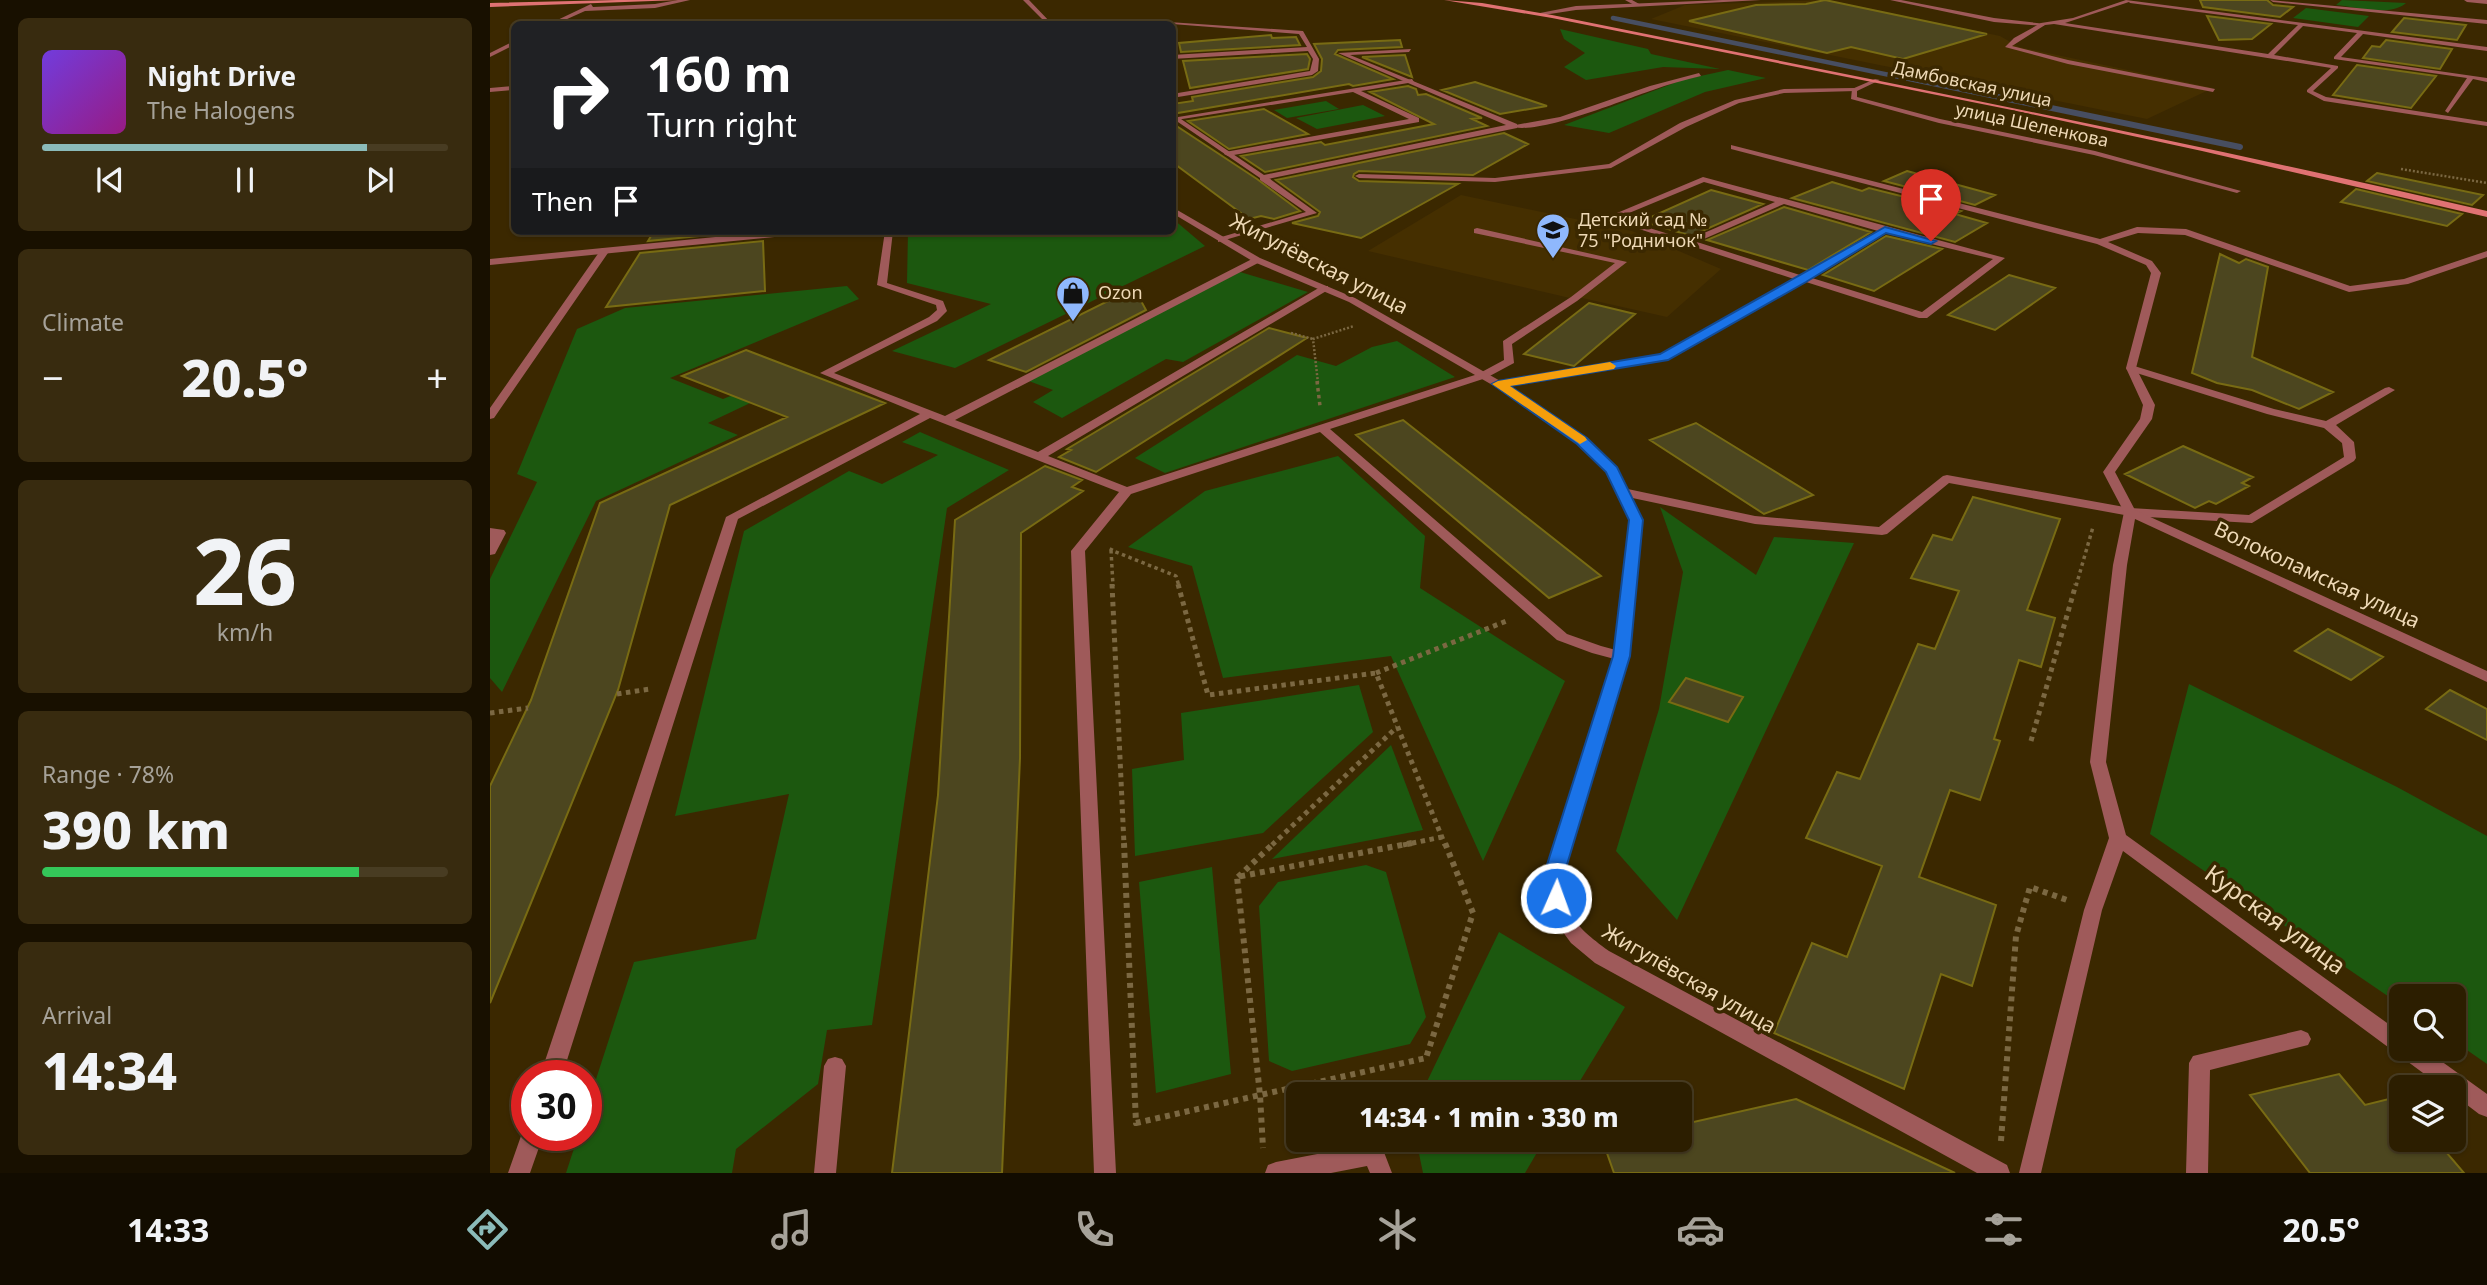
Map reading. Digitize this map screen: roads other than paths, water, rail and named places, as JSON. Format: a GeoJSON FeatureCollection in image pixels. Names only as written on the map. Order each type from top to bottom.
{"type":"FeatureCollection","features":[{"type":"Feature","properties":{"kind":"street"},"geometry":{"type":"LineString","coordinates":[[490,5],[677,0]]}},
{"type":"Feature","properties":{"kind":"street"},"geometry":{"type":"LineString","coordinates":[[584,9],[655,6],[687,0]]}},
{"type":"Feature","properties":{"kind":"street"},"geometry":{"type":"LineString","coordinates":[[1026,0],[1048,21]]}},
{"type":"Feature","properties":{"kind":"street","name":"Дамбовская улица"},"geometry":{"type":"LineString","coordinates":[[1447,0],[1543,13],[1726,52],[1877,80],[2487,211]]}},
{"type":"Feature","properties":{"kind":"street"},"geometry":{"type":"LineString","coordinates":[[1628,0],[1638,5]]}},
{"type":"Feature","properties":{"kind":"street"},"geometry":{"type":"LineString","coordinates":[[1543,13],[1576,8],[1758,0]]}},
{"type":"Feature","properties":{"kind":"street"},"geometry":{"type":"LineString","coordinates":[[1893,0],[1994,20],[2043,24],[2074,20],[2130,0],[2487,49]]}},
{"type":"Feature","properties":{"kind":"street"},"geometry":{"type":"LineString","coordinates":[[2273,0],[2487,22]]}},
{"type":"Feature","properties":{"kind":"street"},"geometry":{"type":"LineString","coordinates":[[2467,0],[2487,2]]}},
{"type":"Feature","properties":{"kind":"street"},"geometry":{"type":"LineString","coordinates":[[558,21],[599,2]]}},
{"type":"Feature","properties":{"kind":"street"},"geometry":{"type":"LineString","coordinates":[[2056,23],[2336,67],[2309,91],[2324,99],[2487,124]]}},
{"type":"Feature","properties":{"kind":"street"},"geometry":{"type":"LineString","coordinates":[[2043,24],[2038,30],[2013,40],[2008,47],[2068,62],[2213,90]]}},
{"type":"Feature","properties":{"kind":"street"},"geometry":{"type":"LineString","coordinates":[[2270,57],[2302,24]]}},
{"type":"Feature","properties":{"kind":"street"},"geometry":{"type":"LineString","coordinates":[[1176,25],[1301,32],[1316,59],[1315,71],[1312,74],[1176,95]]}},
{"type":"Feature","properties":{"kind":"street"},"geometry":{"type":"LineString","coordinates":[[2362,32],[2336,58],[2487,80]]}},
{"type":"Feature","properties":{"kind":"street"},"geometry":{"type":"LineString","coordinates":[[490,55],[511,44]]}},
{"type":"Feature","properties":{"kind":"street"},"geometry":{"type":"LineString","coordinates":[[1176,57],[1309,49]]}},
{"type":"Feature","properties":{"kind":"street"},"geometry":{"type":"LineString","coordinates":[[1409,50],[1341,53],[1514,126]]}},
{"type":"Feature","properties":{"kind":"street"},"geometry":{"type":"LineString","coordinates":[[1264,178],[1514,126],[1545,124],[1676,79],[1699,75]]}},
{"type":"Feature","properties":{"kind":"street"},"geometry":{"type":"LineString","coordinates":[[2448,111],[2471,78]]}},
{"type":"Feature","properties":{"kind":"street"},"geometry":{"type":"LineString","coordinates":[[1359,176],[1495,180],[1611,166],[1683,125],[1737,101],[1764,94],[1804,89],[1854,90],[1877,80]]}},
{"type":"Feature","properties":{"kind":"street"},"geometry":{"type":"LineString","coordinates":[[1176,119],[1412,81]]}},
{"type":"Feature","properties":{"kind":"street"},"geometry":{"type":"LineString","coordinates":[[490,90],[511,88]]}},
{"type":"Feature","properties":{"kind":"street"},"geometry":{"type":"LineString","coordinates":[[1228,154],[1416,120],[1354,90]]}},
{"type":"Feature","properties":{"kind":"street","name":"улица Шеленкова"},"geometry":{"type":"LineString","coordinates":[[1854,90],[1853,98],[1877,106],[2049,142],[2237,191]]}},
{"type":"Feature","properties":{"kind":"street"},"geometry":{"type":"LineString","coordinates":[[1176,120],[1314,213],[1221,240]]}},
{"type":"Feature","properties":{"kind":"street"},"geometry":{"type":"LineString","coordinates":[[1734,147],[2101,242],[2148,263],[2156,273],[2131,368],[2138,388],[2149,405],[2146,419],[2109,472],[2130,512],[2120,565],[2098,762],[2118,838],[2093,911],[2029,1173]]}},
{"type":"Feature","properties":{"kind":"street"},"geometry":{"type":"LineString","coordinates":[[1703,179],[1885,230],[2000,258],[1923,316],[1609,219],[1703,179]]}},
{"type":"Feature","properties":{"kind":"street"},"geometry":{"type":"LineString","coordinates":[[1688,243],[1784,201]]}},
{"type":"Feature","properties":{"kind":"street","name":"Жигулёвская улица"},"geometry":{"type":"LineString","coordinates":[[1176,212],[1257,260],[1352,300],[1498,384],[1582,441],[1612,470],[1636,520],[1622,656],[1556,868],[1556,898],[1568,930],[1614,963],[1999,1173]]}},
{"type":"Feature","properties":{"kind":"street"},"geometry":{"type":"LineString","coordinates":[[1498,384],[1663,357],[1802,280],[1885,230]]}},
{"type":"Feature","properties":{"kind":"street"},"geometry":{"type":"LineString","coordinates":[[2101,242],[2137,230],[2186,232],[2349,289],[2405,282],[2487,254]]}},
{"type":"Feature","properties":{"kind":"street"},"geometry":{"type":"LineString","coordinates":[[1105,1173],[1078,551],[1127,491],[1482,376],[1510,361],[1507,343],[1574,299],[1622,262],[1477,231]]}},
{"type":"Feature","properties":{"kind":"street"},"geometry":{"type":"LineString","coordinates":[[490,261],[762,235]]}},
{"type":"Feature","properties":{"kind":"street"},"geometry":{"type":"LineString","coordinates":[[888,235],[882,285],[940,303],[942,311],[933,319],[825,373],[1127,491]]}},
{"type":"Feature","properties":{"kind":"street"},"geometry":{"type":"LineString","coordinates":[[490,416],[605,250]]}},
{"type":"Feature","properties":{"kind":"street"},"geometry":{"type":"LineString","coordinates":[[947,419],[1257,260]]}},
{"type":"Feature","properties":{"kind":"street"},"geometry":{"type":"LineString","coordinates":[[1040,456],[1325,288]]}},
{"type":"Feature","properties":{"kind":"street"},"geometry":{"type":"LineString","coordinates":[[1623,492],[1755,520],[1882,531],[1947,479],[2130,512],[2252,519],[2350,458],[2348,442],[2328,425],[2271,412],[2131,368]]}},
{"type":"Feature","properties":{"kind":"street"},"geometry":{"type":"LineString","coordinates":[[2328,425],[2389,390]]}},
{"type":"Feature","properties":{"kind":"street"},"geometry":{"type":"LineString","coordinates":[[556,1060],[733,516],[931,413]]}},
{"type":"Feature","properties":{"kind":"street"},"geometry":{"type":"LineString","coordinates":[[1322,428],[1562,637],[1622,656]]}},
{"type":"Feature","properties":{"kind":"street","name":"Волоколамская улица"},"geometry":{"type":"LineString","coordinates":[[2130,512],[2487,677]]}},
{"type":"Feature","properties":{"kind":"street"},"geometry":{"type":"LineString","coordinates":[[490,532],[499,533],[490,551]]}},
{"type":"Feature","properties":{"kind":"street","name":"Курская улица"},"geometry":{"type":"LineString","coordinates":[[2118,838],[2389,1036]]}},
{"type":"Feature","properties":{"kind":"street"},"geometry":{"type":"LineString","coordinates":[[2197,1173],[2200,1062],[2301,1039]]}},
{"type":"Feature","properties":{"kind":"street"},"geometry":{"type":"LineString","coordinates":[[2424,1061],[2487,1107]]}},
{"type":"Feature","properties":{"kind":"street"},"geometry":{"type":"LineString","coordinates":[[825,1173],[835,1066]]}},
{"type":"Feature","properties":{"kind":"street"},"geometry":{"type":"LineString","coordinates":[[519,1173],[526,1151]]}},
{"type":"Feature","properties":{"kind":"street"},"geometry":{"type":"LineString","coordinates":[[1270,1167],[1374,1154],[1381,1173]]}},
{"type":"Feature","properties":{"kind":"waterway"},"geometry":{"type":"LineString","coordinates":[[1613,18],[2006,99]]}},
{"type":"Feature","properties":{"kind":"waterway"},"geometry":{"type":"LineString","coordinates":[[1998,97],[2240,147]]}},
{"type":"Feature","properties":{"kind":"place","name":"Детский сад № 75 \"Родничок\""},"geometry":{"type":"Point","coordinates":[1553,260]}},
{"type":"Feature","properties":{"kind":"place","name":"Ozon"},"geometry":{"type":"Point","coordinates":[1073,323]}}]}
